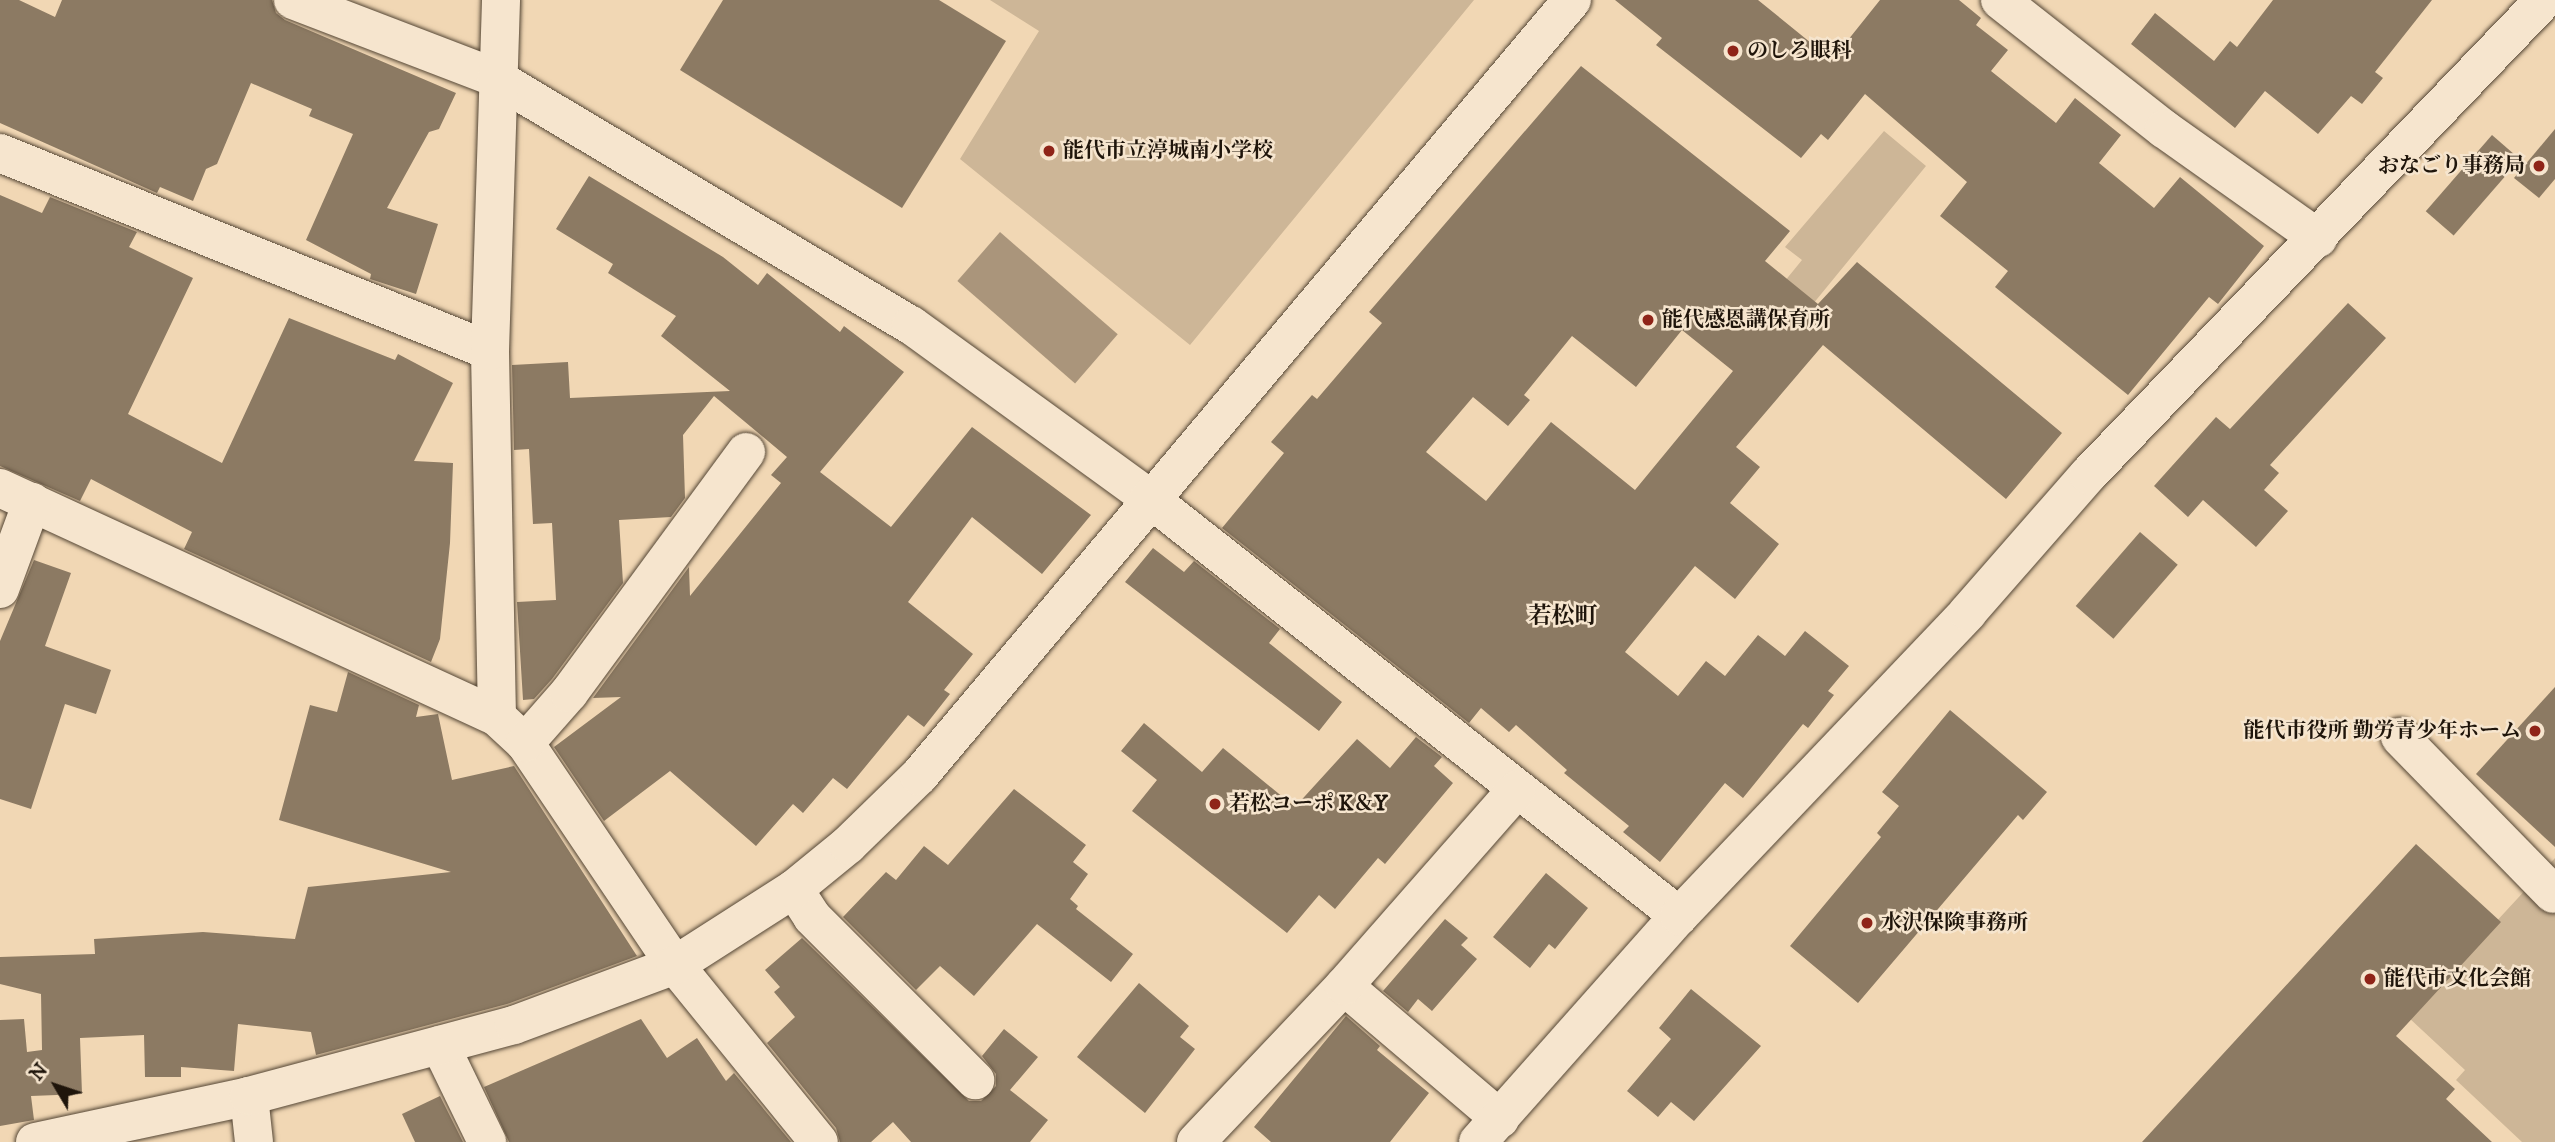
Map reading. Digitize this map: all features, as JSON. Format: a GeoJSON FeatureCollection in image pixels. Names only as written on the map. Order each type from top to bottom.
{"type":"FeatureCollection","features":[{"type":"Feature","properties":{"kind":"street"},"geometry":{"type":"LineString","coordinates":[[293,0],[496,78],[911,325],[1149,498],[1679,916]]}},
{"type":"Feature","properties":{"kind":"street"},"geometry":{"type":"LineString","coordinates":[[497,717],[490,351],[496,78],[501,0]]}},
{"type":"Feature","properties":{"kind":"street"},"geometry":{"type":"LineString","coordinates":[[34,1142],[249,1096],[514,1026],[675,965],[794,889],[848,845],[919,776],[1149,498],[1489,103],[1572,0]]}},
{"type":"Feature","properties":{"kind":"street"},"geometry":{"type":"LineString","coordinates":[[2000,0],[2164,129],[2318,238]]}},
{"type":"Feature","properties":{"kind":"street"},"geometry":{"type":"LineString","coordinates":[[1344,986],[1489,1131],[1679,916],[1968,611],[2088,475],[2544,0]]}},
{"type":"Feature","properties":{"kind":"street"},"geometry":{"type":"LineString","coordinates":[[0,153],[490,351]]}},
{"type":"Feature","properties":{"kind":"street"},"geometry":{"type":"LineString","coordinates":[[525,743],[569,693],[746,452]]}},
{"type":"Feature","properties":{"kind":"street"},"geometry":{"type":"LineString","coordinates":[[0,589],[16,495],[497,717],[525,743],[675,965],[820,1142]]}},
{"type":"Feature","properties":{"kind":"street"},"geometry":{"type":"LineString","coordinates":[[2400,737],[2553,894]]}},
{"type":"Feature","properties":{"kind":"street"},"geometry":{"type":"LineString","coordinates":[[1195,1142],[1344,986],[1516,790]]}},
{"type":"Feature","properties":{"kind":"street"},"geometry":{"type":"LineString","coordinates":[[794,889],[813,917],[975,1080]]}},
{"type":"Feature","properties":{"kind":"street"},"geometry":{"type":"LineString","coordinates":[[440,1045],[487,1142]]}},
{"type":"Feature","properties":{"kind":"street"},"geometry":{"type":"LineString","coordinates":[[249,1096],[254,1142]]}},
{"type":"Feature","properties":{"kind":"shaded area"},"geometry":{"type":"Polygon","coordinates":[[[990,0],[1474,0],[1190,345],[960,159],[1039,31],[990,0]]]}},
{"type":"Feature","properties":{"kind":"shaded area"},"geometry":{"type":"Polygon","coordinates":[[[1884,131],[1926,166],[1808,310],[1780,287],[1802,260],[1785,247],[1884,131]]]}},
{"type":"Feature","properties":{"kind":"shaded area"},"geometry":{"type":"Polygon","coordinates":[[[1000,232],[1118,334],[1075,383],[957,281],[1000,232]]]}},
{"type":"Feature","properties":{"kind":"shaded area"},"geometry":{"type":"Polygon","coordinates":[[[2555,858],[2555,1142],[2522,1142],[2456,1080],[2465,1070],[2408,1017],[2555,858]]]}},
{"type":"Feature","properties":{"kind":"building"},"geometry":{"type":"Polygon","coordinates":[[[0,0],[19,0],[55,17],[62,0],[272,0],[276,13],[285,20],[456,93],[439,129],[429,132],[387,208],[438,224],[416,294],[370,279],[371,274],[306,240],[353,134],[309,116],[312,109],[251,83],[217,164],[206,169],[193,201],[160,187],[157,193],[0,123],[0,0]]]}},
{"type":"Feature","properties":{"kind":"building"},"geometry":{"type":"Polygon","coordinates":[[[723,0],[939,0],[1006,41],[902,208],[680,70],[723,0]]]}},
{"type":"Feature","properties":{"kind":"building"},"geometry":{"type":"Polygon","coordinates":[[[1615,0],[1758,0],[1832,60],[1880,0],[1959,0],[1981,18],[1976,25],[2008,50],[1991,71],[2056,123],[2075,98],[2121,135],[2099,163],[2154,208],[2180,177],[2264,246],[2218,304],[2209,297],[2128,395],[1995,287],[2008,271],[1940,216],[1967,182],[1865,94],[1828,140],[1821,134],[1801,158],[1656,45],[1662,38],[1615,0]]]}},
{"type":"Feature","properties":{"kind":"building"},"geometry":{"type":"Polygon","coordinates":[[[2273,0],[2432,0],[2375,72],[2383,78],[2362,104],[2351,96],[2318,134],[2265,91],[2235,128],[2131,44],[2155,13],[2214,61],[2230,41],[2237,47],[2273,0]]]}},
{"type":"Feature","properties":{"kind":"building"},"geometry":{"type":"Polygon","coordinates":[[[1581,66],[1790,231],[1765,261],[1818,304],[1857,262],[2062,433],[2006,499],[1823,345],[1736,447],[1760,467],[1730,503],[1779,544],[1735,599],[1695,566],[1625,652],[1678,696],[1706,661],[1725,676],[1758,635],[1785,656],[1805,631],[1849,666],[1828,691],[1834,695],[1808,728],[1803,724],[1743,798],[1725,783],[1660,862],[1623,832],[1629,826],[1564,773],[1567,770],[1516,725],[1509,732],[1481,708],[1469,723],[1222,528],[1284,453],[1271,442],[1312,395],[1317,399],[1382,323],[1369,312],[1581,66]],[[1682,330],[1636,387],[1572,336],[1524,395],[1530,400],[1508,426],[1473,397],[1426,452],[1486,501],[1551,422],[1635,490],[1733,371],[1682,330]]]}},
{"type":"Feature","properties":{"kind":"building","name":"おなごり事務局"},"geometry":{"type":"Polygon","coordinates":[[[2555,129],[2555,179],[2539,198],[2514,178],[2555,129]]]}},
{"type":"Feature","properties":{"kind":"building"},"geometry":{"type":"Polygon","coordinates":[[[2492,135],[2520,159],[2454,235],[2426,211],[2492,135]]]}},
{"type":"Feature","properties":{"kind":"building"},"geometry":{"type":"Polygon","coordinates":[[[589,176],[723,257],[758,285],[767,273],[840,332],[844,326],[904,372],[820,472],[891,527],[972,427],[1091,515],[1042,574],[972,517],[908,602],[973,654],[944,690],[950,694],[924,727],[908,715],[847,789],[833,778],[803,813],[793,804],[756,846],[670,771],[604,821],[554,747],[621,697],[593,698],[689,567],[690,596],[781,483],[771,475],[787,457],[714,396],[683,435],[685,498],[671,517],[619,520],[623,583],[552,679],[534,699],[523,700],[517,602],[556,600],[552,523],[533,524],[529,449],[514,450],[512,365],[568,362],[570,398],[730,391],[661,336],[676,316],[608,273],[613,264],[556,229],[589,176]]]}},
{"type":"Feature","properties":{"kind":"building"},"geometry":{"type":"Polygon","coordinates":[[[0,195],[42,213],[50,197],[137,232],[129,247],[193,278],[128,414],[222,463],[289,318],[395,360],[398,354],[453,383],[414,461],[453,463],[450,543],[440,639],[431,662],[184,549],[192,532],[91,479],[80,501],[0,466],[0,195]]]}},
{"type":"Feature","properties":{"kind":"building"},"geometry":{"type":"Polygon","coordinates":[[[2348,303],[2386,338],[2270,465],[2279,473],[2264,490],[2288,511],[2256,547],[2203,500],[2188,517],[2154,486],[2216,417],[2230,429],[2348,303]]]}},
{"type":"Feature","properties":{"kind":"building"},"geometry":{"type":"Polygon","coordinates":[[[2140,532],[2178,565],[2113,639],[2076,606],[2140,532]]]}},
{"type":"Feature","properties":{"kind":"building"},"geometry":{"type":"Polygon","coordinates":[[[1153,548],[1184,572],[1194,561],[1280,629],[1269,643],[1342,702],[1319,731],[1125,582],[1153,548]]]}},
{"type":"Feature","properties":{"kind":"building"},"geometry":{"type":"Polygon","coordinates":[[[34,560],[71,573],[45,646],[111,670],[96,714],[65,704],[31,809],[0,799],[0,641],[34,560]]]}},
{"type":"Feature","properties":{"kind":"building"},"geometry":{"type":"Polygon","coordinates":[[[348,672],[419,705],[416,717],[438,714],[452,780],[514,766],[637,956],[507,1004],[316,1055],[311,1032],[238,1024],[234,1071],[181,1067],[181,1077],[145,1077],[144,1035],[80,1038],[82,1094],[31,1096],[34,1120],[0,1126],[0,1020],[24,1019],[27,1052],[42,1050],[41,994],[0,984],[0,957],[95,954],[94,939],[203,932],[295,939],[308,887],[451,872],[279,820],[310,705],[337,712],[348,672]]]}},
{"type":"Feature","properties":{"kind":"building","name":"能代市役所 勤労青少年ホーム"},"geometry":{"type":"Polygon","coordinates":[[[2555,687],[2555,847],[2476,774],[2555,687]]]}},
{"type":"Feature","properties":{"kind":"building"},"geometry":{"type":"Polygon","coordinates":[[[1950,710],[2047,792],[2023,820],[2018,815],[1858,1003],[1790,946],[1881,837],[1877,833],[1899,806],[1882,792],[1950,710]]]}},
{"type":"Feature","properties":{"kind":"building"},"geometry":{"type":"Polygon","coordinates":[[[1144,723],[1202,772],[1223,748],[1295,807],[1357,739],[1390,768],[1416,737],[1442,757],[1434,766],[1453,783],[1385,864],[1378,858],[1335,909],[1319,895],[1287,933],[1132,811],[1157,780],[1121,751],[1144,723]]]}},
{"type":"Feature","properties":{"kind":"building"},"geometry":{"type":"Polygon","coordinates":[[[1014,789],[1086,845],[1073,862],[1088,874],[1070,899],[1078,906],[1076,909],[1133,954],[1111,982],[1037,924],[974,996],[940,966],[916,990],[843,917],[886,872],[896,880],[924,846],[948,865],[1014,789]]]}},
{"type":"Feature","properties":{"kind":"building","name":"能代市文化会館"},"geometry":{"type":"Polygon","coordinates":[[[2416,844],[2501,922],[2396,1036],[2455,1089],[2446,1099],[2492,1142],[2142,1142],[2416,844]]]}},
{"type":"Feature","properties":{"kind":"building"},"geometry":{"type":"Polygon","coordinates":[[[1546,873],[1588,908],[1555,949],[1549,944],[1530,968],[1493,937],[1546,873]]]}},
{"type":"Feature","properties":{"kind":"building"},"geometry":{"type":"Polygon","coordinates":[[[1445,919],[1468,938],[1461,945],[1477,959],[1432,1011],[1418,999],[1408,1012],[1383,991],[1445,919]]]}},
{"type":"Feature","properties":{"kind":"building"},"geometry":{"type":"Polygon","coordinates":[[[802,938],[969,1101],[981,1101],[996,1086],[996,1074],[982,1056],[1004,1029],[1038,1057],[1010,1090],[1048,1120],[1030,1142],[911,1142],[893,1122],[871,1142],[840,1142],[836,1128],[767,1043],[795,1017],[774,992],[780,987],[765,970],[802,938]]]}},
{"type":"Feature","properties":{"kind":"building"},"geometry":{"type":"Polygon","coordinates":[[[1139,983],[1189,1026],[1180,1037],[1195,1049],[1145,1113],[1077,1057],[1139,983]]]}},
{"type":"Feature","properties":{"kind":"building"},"geometry":{"type":"Polygon","coordinates":[[[1691,989],[1761,1046],[1694,1121],[1671,1102],[1658,1117],[1627,1091],[1671,1039],[1659,1028],[1691,989]]]}},
{"type":"Feature","properties":{"kind":"building"},"geometry":{"type":"Polygon","coordinates":[[[1346,1016],[1380,1046],[1377,1050],[1429,1093],[1390,1142],[1271,1142],[1254,1127],[1346,1016]]]}},
{"type":"Feature","properties":{"kind":"building"},"geometry":{"type":"Polygon","coordinates":[[[641,1019],[667,1058],[697,1038],[726,1081],[734,1073],[791,1142],[509,1142],[484,1087],[641,1019]]]}},
{"type":"Feature","properties":{"kind":"building"},"geometry":{"type":"Polygon","coordinates":[[[440,1096],[463,1142],[415,1142],[402,1114],[440,1096]]]}},
{"type":"Feature","properties":{"kind":"place","name":"のしろ眼科"},"geometry":{"type":"Point","coordinates":[1733,51]}},
{"type":"Feature","properties":{"kind":"place","name":"能代市立渟城南小学校"},"geometry":{"type":"Point","coordinates":[1049,151]}},
{"type":"Feature","properties":{"kind":"place","name":"おなごり事務局"},"geometry":{"type":"Point","coordinates":[2539,166]}},
{"type":"Feature","properties":{"kind":"place","name":"能代感恩講保育所"},"geometry":{"type":"Point","coordinates":[1648,320]}},
{"type":"Feature","properties":{"kind":"place","name":"能代市役所 勤労青少年ホーム"},"geometry":{"type":"Point","coordinates":[2535,731]}},
{"type":"Feature","properties":{"kind":"place","name":"若松コーポ K＆Y"},"geometry":{"type":"Point","coordinates":[1215,804]}},
{"type":"Feature","properties":{"kind":"place","name":"水沢保険事務所"},"geometry":{"type":"Point","coordinates":[1867,923]}},
{"type":"Feature","properties":{"kind":"place","name":"能代市文化会館"},"geometry":{"type":"Point","coordinates":[2370,979]}},
{"type":"Feature","properties":{"kind":"district","name":"若松町"},"geometry":{"type":"Point","coordinates":[1563,617]}}]}
